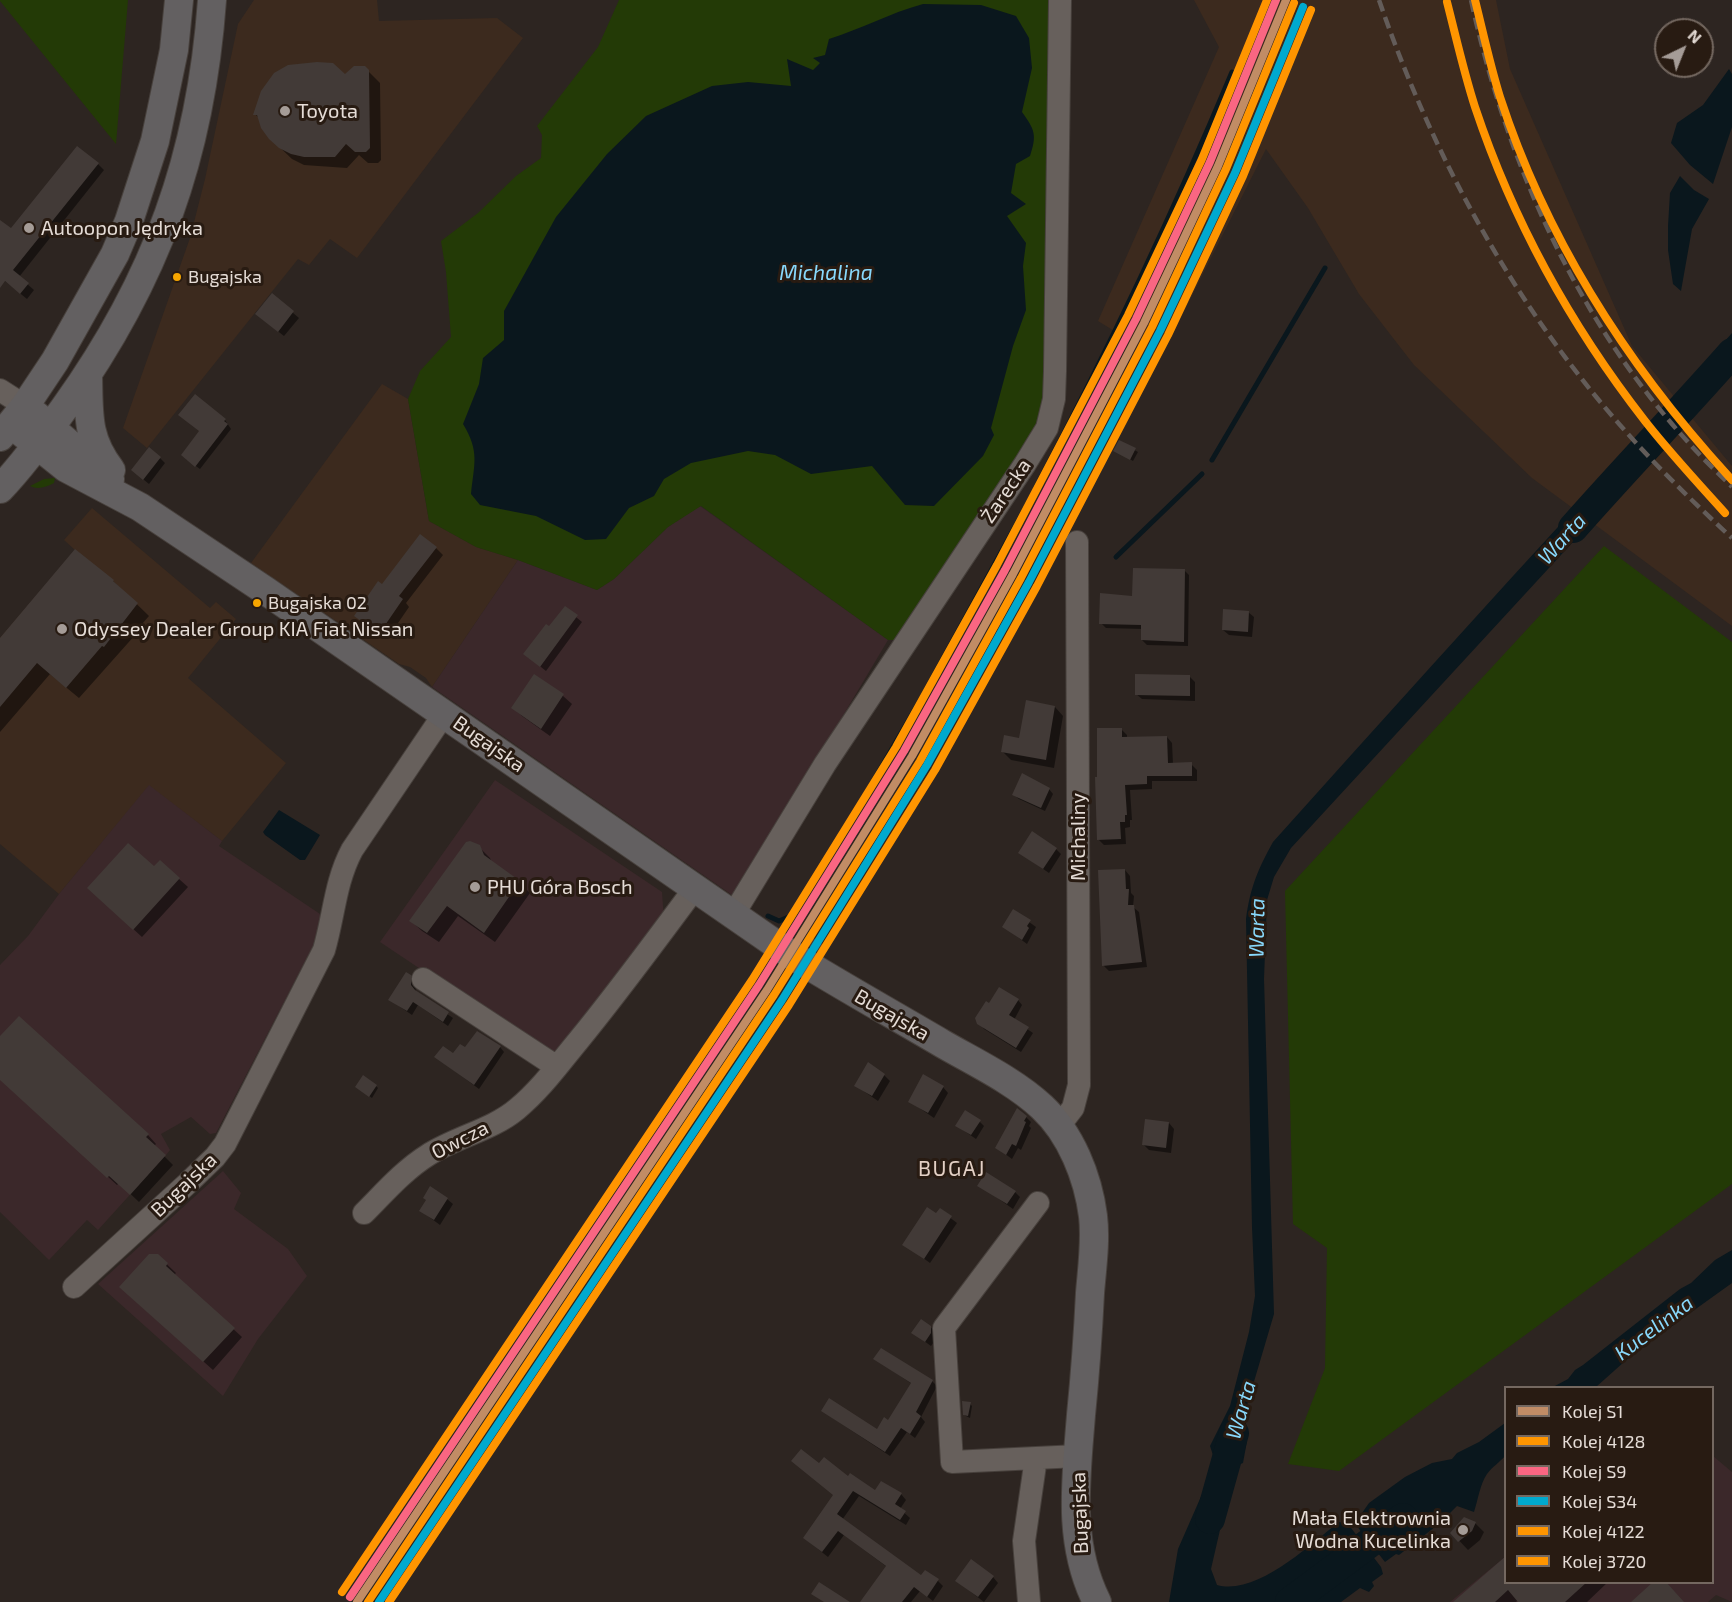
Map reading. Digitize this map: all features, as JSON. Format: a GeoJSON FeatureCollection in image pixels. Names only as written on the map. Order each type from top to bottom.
{"type":"FeatureCollection","features":[{"type":"Feature","properties":{"kind":"main road"},"geometry":{"type":"LineString","coordinates":[[12,422],[55,361],[115,254],[129,221],[158,130],[174,51],[179,0]]}},
{"type":"Feature","properties":{"kind":"main road"},"geometry":{"type":"LineString","coordinates":[[0,489],[44,436],[88,374],[130,305],[154,254],[188,157],[205,73],[212,0]]}},
{"type":"Feature","properties":{"kind":"main road"},"geometry":{"type":"LineString","coordinates":[[88,374],[90,422],[95,447],[140,507]]}},
{"type":"Feature","properties":{"kind":"main road","name":"Bugajska"},"geometry":{"type":"LineString","coordinates":[[12,422],[44,436],[140,507],[266,591],[733,915],[832,980],[987,1069],[1042,1107],[1059,1126],[1081,1167],[1093,1217],[1094,1242],[1076,1494],[1077,1544],[1090,1588],[1097,1602]]}},
{"type":"Feature","properties":{"kind":"street","name":"Żarecka"},"geometry":{"type":"LineString","coordinates":[[733,915],[825,764],[1047,428],[1054,399],[1055,371],[1060,0]]}},
{"type":"Feature","properties":{"kind":"street"},"geometry":{"type":"LineString","coordinates":[[0,390],[12,422]]}},
{"type":"Feature","properties":{"kind":"street","name":"Michaliny"},"geometry":{"type":"LineString","coordinates":[[1059,1126],[1073,1108],[1079,1085],[1077,542]]}},
{"type":"Feature","properties":{"kind":"street","name":"Bugajska"},"geometry":{"type":"LineString","coordinates":[[74,1287],[188,1183],[225,1144],[324,950],[335,894],[347,860],[444,714]]}},
{"type":"Feature","properties":{"kind":"street","name":"Owcza"},"geometry":{"type":"LineString","coordinates":[[364,1213],[390,1187],[428,1155],[516,1110],[537,1090],[624,985],[695,888]]}},
{"type":"Feature","properties":{"kind":"street"},"geometry":{"type":"LineString","coordinates":[[423,979],[557,1067]]}},
{"type":"Feature","properties":{"kind":"street","name":"Bugajska"},"geometry":{"type":"LineString","coordinates":[[1038,1203],[944,1328],[952,1462],[1078,1456]]}},
{"type":"Feature","properties":{"kind":"street"},"geometry":{"type":"LineString","coordinates":[[1029,1602],[1024,1541],[1036,1458]]}},
{"type":"Feature","properties":{"kind":"shaded area"},"geometry":{"type":"Polygon","coordinates":[[[254,0],[377,0],[379,21],[497,18],[523,38],[357,258],[330,239],[309,265],[298,259],[147,448],[123,428],[190,238],[238,24],[254,0]]]}},
{"type":"Feature","properties":{"kind":"shaded area"},"geometry":{"type":"Polygon","coordinates":[[[1194,0],[1496,0],[1510,69],[1632,346],[1732,466],[1732,626],[1532,478],[1414,365],[1359,294],[1308,208],[1266,149],[1160,359],[1098,321],[1219,47],[1194,0]]]}},
{"type":"Feature","properties":{"kind":"shaded area"},"geometry":{"type":"Polygon","coordinates":[[[382,384],[408,399],[429,521],[476,547],[518,560],[432,687],[426,678],[410,667],[399,664],[251,563],[382,384]]]}},
{"type":"Feature","properties":{"kind":"shaded area"},"geometry":{"type":"Polygon","coordinates":[[[700,506],[888,640],[738,892],[732,895],[432,687],[518,560],[597,590],[614,579],[668,527],[700,506]]]}},
{"type":"Feature","properties":{"kind":"shaded area"},"geometry":{"type":"Polygon","coordinates":[[[92,508],[210,608],[216,602],[236,619],[188,678],[286,763],[222,841],[149,786],[59,894],[0,844],[0,638],[75,550],[64,540],[92,508]]]}},
{"type":"Feature","properties":{"kind":"shaded area"},"geometry":{"type":"Polygon","coordinates":[[[495,780],[662,892],[664,920],[558,1053],[549,1055],[380,942],[495,780]]]}},
{"type":"Feature","properties":{"kind":"shaded area"},"geometry":{"type":"Polygon","coordinates":[[[149,785],[222,841],[219,846],[320,914],[322,929],[216,1133],[210,1134],[191,1117],[161,1134],[170,1150],[166,1155],[98,1230],[87,1220],[49,1260],[0,1212],[0,965],[28,936],[59,894],[149,785]]]}},
{"type":"Feature","properties":{"kind":"shaded area"},"geometry":{"type":"Polygon","coordinates":[[[223,1171],[241,1193],[234,1209],[288,1249],[307,1276],[258,1339],[223,1396],[98,1284],[223,1171]]]}},
{"type":"Feature","properties":{"kind":"shaded area"},"geometry":{"type":"Polygon","coordinates":[[[1714,1457],[1732,1472],[1732,1602],[1716,1595],[1708,1602],[1450,1602],[1504,1558],[1504,1584],[1714,1584],[1714,1457]]]}},
{"type":"Feature","properties":{"kind":"green space"},"geometry":{"type":"Polygon","coordinates":[[[128,0],[116,144],[0,1],[128,0]]]}},
{"type":"Feature","properties":{"kind":"green space","name":"Michalina"},"geometry":{"type":"Polygon","coordinates":[[[619,0],[1054,0],[1043,420],[955,548],[964,555],[907,640],[888,640],[701,506],[668,527],[614,579],[597,590],[518,560],[476,547],[429,521],[408,399],[420,371],[451,337],[441,241],[478,213],[516,176],[541,158],[542,135],[537,126],[598,47],[619,0]]]}},
{"type":"Feature","properties":{"kind":"green space"},"geometry":{"type":"Polygon","coordinates":[[[55,478],[54,483],[45,487],[30,486],[44,479],[55,478]]]}},
{"type":"Feature","properties":{"kind":"green space"},"geometry":{"type":"Polygon","coordinates":[[[1604,546],[1732,642],[1732,1184],[1339,1471],[1288,1464],[1325,1368],[1327,1248],[1293,1224],[1285,891],[1604,546]]]}},
{"type":"Feature","properties":{"kind":"water","name":"Michalina"},"geometry":{"type":"Polygon","coordinates":[[[923,4],[981,5],[1016,16],[1029,38],[1032,68],[1022,112],[1034,133],[1034,143],[1030,156],[1016,164],[1011,193],[1026,204],[1007,216],[1026,243],[1023,266],[1026,310],[1013,346],[991,428],[994,435],[983,456],[934,506],[905,505],[872,466],[811,474],[775,455],[748,451],[691,463],[664,479],[654,496],[629,508],[606,539],[585,540],[536,516],[480,505],[471,494],[474,451],[463,424],[479,384],[483,358],[504,340],[504,311],[556,217],[607,154],[646,116],[712,86],[748,82],[791,86],[787,59],[813,70],[820,63],[813,58],[825,55],[829,39],[923,4]]]}},
{"type":"Feature","properties":{"kind":"water"},"geometry":{"type":"Polygon","coordinates":[[[1729,69],[1732,74],[1732,127],[1713,184],[1690,165],[1671,143],[1677,123],[1703,105],[1729,69]]]}},
{"type":"Feature","properties":{"kind":"water"},"geometry":{"type":"Polygon","coordinates":[[[1680,176],[1694,190],[1709,199],[1692,229],[1681,291],[1673,284],[1668,250],[1670,193],[1680,176]]]}},
{"type":"Feature","properties":{"kind":"water"},"geometry":{"type":"Polygon","coordinates":[[[1732,333],[1732,364],[1703,397],[1682,426],[1666,408],[1732,333]]]}},
{"type":"Feature","properties":{"kind":"water"},"geometry":{"type":"Polygon","coordinates":[[[1650,428],[1662,443],[1658,452],[1654,454],[1641,440],[1650,428]]]}},
{"type":"Feature","properties":{"kind":"water"},"geometry":{"type":"Polygon","coordinates":[[[1630,447],[1646,464],[1624,488],[1606,474],[1630,447]]]}},
{"type":"Feature","properties":{"kind":"water"},"geometry":{"type":"Polygon","coordinates":[[[1590,492],[1607,505],[1291,848],[1274,877],[1267,900],[1264,979],[1274,1314],[1245,1412],[1247,1441],[1243,1463],[1233,1467],[1232,1475],[1212,1470],[1215,1461],[1210,1446],[1230,1406],[1249,1332],[1255,1296],[1246,919],[1255,879],[1273,842],[1590,492]]]}},
{"type":"Feature","properties":{"kind":"water"},"geometry":{"type":"Polygon","coordinates":[[[279,810],[320,835],[305,860],[300,860],[263,832],[279,810]]]}},
{"type":"Feature","properties":{"kind":"water"},"geometry":{"type":"Polygon","coordinates":[[[1732,1250],[1732,1283],[1633,1354],[1597,1386],[1555,1386],[1568,1379],[1575,1370],[1691,1283],[1715,1260],[1732,1250]]]}},
{"type":"Feature","properties":{"kind":"water"},"geometry":{"type":"Polygon","coordinates":[[[1504,1424],[1504,1457],[1485,1478],[1474,1512],[1457,1506],[1440,1523],[1399,1555],[1396,1554],[1385,1562],[1352,1520],[1362,1513],[1369,1503],[1405,1477],[1432,1463],[1452,1459],[1457,1453],[1479,1442],[1504,1424]]]}},
{"type":"Feature","properties":{"kind":"water"},"geometry":{"type":"Polygon","coordinates":[[[1210,1476],[1231,1482],[1211,1569],[1217,1585],[1232,1586],[1249,1583],[1265,1576],[1298,1555],[1339,1522],[1348,1524],[1381,1567],[1383,1574],[1372,1582],[1374,1586],[1369,1592],[1360,1588],[1341,1602],[1169,1602],[1178,1549],[1210,1476]]]}},
{"type":"Feature","properties":{"kind":"building"},"geometry":{"type":"Polygon","coordinates":[[[333,63],[345,74],[354,66],[365,66],[369,70],[370,148],[366,152],[355,152],[346,144],[335,157],[304,157],[291,154],[279,148],[269,139],[261,128],[257,115],[253,115],[261,91],[274,73],[288,65],[333,63]]]}},
{"type":"Feature","properties":{"kind":"building"},"geometry":{"type":"Polygon","coordinates":[[[77,146],[99,163],[13,270],[29,283],[20,294],[5,281],[0,288],[0,220],[11,228],[77,146]]]}},
{"type":"Feature","properties":{"kind":"building"},"geometry":{"type":"Polygon","coordinates":[[[272,293],[294,311],[278,332],[255,314],[272,293]]]}},
{"type":"Feature","properties":{"kind":"building"},"geometry":{"type":"Polygon","coordinates":[[[195,394],[226,419],[224,421],[228,424],[195,467],[181,455],[199,431],[178,415],[195,394]]]}},
{"type":"Feature","properties":{"kind":"building"},"geometry":{"type":"Polygon","coordinates":[[[1119,440],[1136,448],[1130,460],[1113,451],[1119,440]]]}},
{"type":"Feature","properties":{"kind":"building"},"geometry":{"type":"Polygon","coordinates":[[[149,447],[161,457],[143,480],[131,470],[149,447]]]}},
{"type":"Feature","properties":{"kind":"building"},"geometry":{"type":"Polygon","coordinates":[[[420,534],[437,547],[399,596],[403,599],[379,634],[354,616],[378,581],[382,584],[420,534]]]}},
{"type":"Feature","properties":{"kind":"building","name":"Odyssey Dealer Group KIA Fiat Nissan"},"geometry":{"type":"Polygon","coordinates":[[[75,549],[114,580],[138,603],[104,647],[102,646],[66,688],[37,663],[0,707],[0,638],[75,549]]]}},
{"type":"Feature","properties":{"kind":"building"},"geometry":{"type":"Polygon","coordinates":[[[1133,568],[1185,569],[1184,642],[1141,640],[1141,625],[1099,624],[1100,593],[1132,596],[1133,568]]]}},
{"type":"Feature","properties":{"kind":"building"},"geometry":{"type":"Polygon","coordinates":[[[565,606],[578,615],[540,667],[523,654],[546,624],[549,626],[565,606]]]}},
{"type":"Feature","properties":{"kind":"building"},"geometry":{"type":"Polygon","coordinates":[[[1223,609],[1249,611],[1248,632],[1222,630],[1223,609]]]}},
{"type":"Feature","properties":{"kind":"building"},"geometry":{"type":"Polygon","coordinates":[[[534,674],[564,694],[541,729],[511,708],[534,674]]]}},
{"type":"Feature","properties":{"kind":"building"},"geometry":{"type":"Polygon","coordinates":[[[1135,674],[1190,675],[1190,696],[1135,695],[1135,674]]]}},
{"type":"Feature","properties":{"kind":"building"},"geometry":{"type":"Polygon","coordinates":[[[1026,700],[1055,706],[1046,760],[1001,752],[1004,735],[1019,738],[1026,700]]]}},
{"type":"Feature","properties":{"kind":"building"},"geometry":{"type":"Polygon","coordinates":[[[1097,728],[1122,728],[1122,737],[1167,736],[1168,763],[1192,762],[1192,776],[1147,776],[1147,784],[1125,785],[1127,815],[1125,815],[1125,822],[1120,822],[1121,839],[1097,840],[1095,777],[1097,777],[1097,728]]]}},
{"type":"Feature","properties":{"kind":"building"},"geometry":{"type":"Polygon","coordinates":[[[1022,773],[1050,788],[1041,808],[1012,795],[1022,773]]]}},
{"type":"Feature","properties":{"kind":"building"},"geometry":{"type":"Polygon","coordinates":[[[1032,831],[1057,848],[1043,869],[1018,853],[1032,831]]]}},
{"type":"Feature","properties":{"kind":"building","name":"PHU Góra Bosch"},"geometry":{"type":"Polygon","coordinates":[[[470,841],[480,845],[484,855],[520,881],[484,933],[447,906],[427,933],[409,921],[466,842],[470,841]]]}},
{"type":"Feature","properties":{"kind":"building"},"geometry":{"type":"Polygon","coordinates":[[[128,843],[154,866],[160,860],[180,878],[133,930],[87,888],[128,843]]]}},
{"type":"Feature","properties":{"kind":"building"},"geometry":{"type":"Polygon","coordinates":[[[1125,869],[1126,889],[1129,889],[1128,905],[1134,905],[1142,962],[1102,966],[1098,870],[1125,869]]]}},
{"type":"Feature","properties":{"kind":"building"},"geometry":{"type":"Polygon","coordinates":[[[1013,909],[1031,920],[1022,940],[1002,927],[1013,909]]]}},
{"type":"Feature","properties":{"kind":"building"},"geometry":{"type":"Polygon","coordinates":[[[812,937],[823,945],[818,952],[807,945],[812,937]]]}},
{"type":"Feature","properties":{"kind":"building"},"geometry":{"type":"Polygon","coordinates":[[[406,972],[411,975],[411,985],[415,990],[449,1012],[443,1022],[413,1002],[407,1011],[388,1000],[406,972]]]}},
{"type":"Feature","properties":{"kind":"building"},"geometry":{"type":"Polygon","coordinates":[[[999,987],[1019,999],[1009,1015],[1029,1027],[1016,1048],[977,1024],[975,1018],[986,1001],[989,1003],[999,987]]]}},
{"type":"Feature","properties":{"kind":"building"},"geometry":{"type":"Polygon","coordinates":[[[19,1016],[149,1134],[146,1137],[166,1155],[130,1195],[109,1176],[107,1178],[0,1080],[0,1036],[19,1016]]]}},
{"type":"Feature","properties":{"kind":"building"},"geometry":{"type":"Polygon","coordinates":[[[477,1031],[501,1046],[474,1085],[434,1057],[443,1046],[453,1053],[460,1044],[465,1047],[477,1031]]]}},
{"type":"Feature","properties":{"kind":"building"},"geometry":{"type":"Polygon","coordinates":[[[868,1062],[885,1074],[872,1096],[854,1086],[868,1062]]]}},
{"type":"Feature","properties":{"kind":"building"},"geometry":{"type":"Polygon","coordinates":[[[923,1074],[944,1086],[928,1113],[908,1102],[923,1074]]]}},
{"type":"Feature","properties":{"kind":"building"},"geometry":{"type":"Polygon","coordinates":[[[363,1075],[377,1085],[369,1097],[355,1087],[363,1075]]]}},
{"type":"Feature","properties":{"kind":"building"},"geometry":{"type":"Polygon","coordinates":[[[1017,1108],[1027,1116],[1024,1121],[1026,1122],[1016,1146],[1012,1144],[1006,1155],[995,1148],[1017,1108]]]}},
{"type":"Feature","properties":{"kind":"building"},"geometry":{"type":"Polygon","coordinates":[[[965,1110],[981,1120],[971,1135],[955,1126],[965,1110]]]}},
{"type":"Feature","properties":{"kind":"building"},"geometry":{"type":"Polygon","coordinates":[[[1145,1119],[1169,1122],[1166,1148],[1142,1145],[1145,1119]]]}},
{"type":"Feature","properties":{"kind":"building"},"geometry":{"type":"Polygon","coordinates":[[[986,1172],[1016,1191],[1007,1204],[977,1186],[986,1172]]]}},
{"type":"Feature","properties":{"kind":"building"},"geometry":{"type":"Polygon","coordinates":[[[430,1186],[448,1198],[434,1220],[419,1211],[426,1200],[423,1198],[430,1186]]]}},
{"type":"Feature","properties":{"kind":"building"},"geometry":{"type":"Polygon","coordinates":[[[927,1207],[936,1213],[940,1208],[952,1216],[924,1259],[902,1245],[927,1207]]]}},
{"type":"Feature","properties":{"kind":"building"},"geometry":{"type":"Polygon","coordinates":[[[149,1254],[158,1254],[168,1263],[166,1266],[235,1328],[203,1362],[119,1287],[149,1254]]]}},
{"type":"Feature","properties":{"kind":"building"},"geometry":{"type":"Polygon","coordinates":[[[921,1319],[931,1326],[931,1333],[925,1342],[911,1333],[921,1319]]]}},
{"type":"Feature","properties":{"kind":"building"},"geometry":{"type":"Polygon","coordinates":[[[881,1348],[933,1380],[916,1412],[921,1416],[910,1434],[901,1428],[885,1452],[821,1411],[829,1398],[877,1429],[884,1417],[888,1420],[911,1383],[873,1359],[881,1348]]]}},
{"type":"Feature","properties":{"kind":"building"},"geometry":{"type":"Polygon","coordinates":[[[962,1401],[971,1402],[968,1416],[963,1415],[962,1401]]]}},
{"type":"Feature","properties":{"kind":"building"},"geometry":{"type":"Polygon","coordinates":[[[801,1449],[819,1463],[824,1457],[848,1476],[850,1473],[875,1490],[881,1481],[902,1493],[895,1504],[906,1511],[900,1520],[853,1491],[837,1514],[921,1575],[925,1570],[939,1579],[927,1597],[914,1587],[902,1602],[860,1602],[886,1566],[838,1531],[822,1552],[803,1538],[833,1495],[791,1461],[801,1449]]]}},
{"type":"Feature","properties":{"kind":"building","name":"Mała Elektrownia Wodna Kucelinka"},"geometry":{"type":"Polygon","coordinates":[[[1464,1517],[1476,1522],[1472,1531],[1458,1542],[1450,1533],[1464,1517]]]}},
{"type":"Feature","properties":{"kind":"building"},"geometry":{"type":"Polygon","coordinates":[[[1504,1558],[1504,1584],[1585,1584],[1565,1602],[1518,1602],[1508,1590],[1495,1602],[1453,1602],[1504,1558]]]}},
{"type":"Feature","properties":{"kind":"building"},"geometry":{"type":"Polygon","coordinates":[[[971,1559],[994,1576],[978,1597],[955,1581],[971,1559]]]}},
{"type":"Feature","properties":{"kind":"building"},"geometry":{"type":"Polygon","coordinates":[[[819,1582],[850,1602],[824,1602],[811,1594],[819,1582]]]}},
{"type":"Feature","properties":{"kind":"building"},"geometry":{"type":"Polygon","coordinates":[[[1651,1584],[1668,1584],[1684,1602],[1631,1602],[1651,1584]]]}},
{"type":"Feature","properties":{"kind":"waterway"},"geometry":{"type":"LineString","coordinates":[[1036,487],[1138,282],[1232,72]]}},
{"type":"Feature","properties":{"kind":"waterway"},"geometry":{"type":"LineString","coordinates":[[1212,460],[1325,268]]}},
{"type":"Feature","properties":{"kind":"waterway","name":"Warta"},"geometry":{"type":"LineString","coordinates":[[1573,528],[1732,353]]}},
{"type":"Feature","properties":{"kind":"waterway"},"geometry":{"type":"LineString","coordinates":[[1116,557],[1202,474]]}},
{"type":"Feature","properties":{"kind":"waterway"},"geometry":{"type":"LineString","coordinates":[[768,916],[779,921],[791,916],[922,697],[1034,492]]}},
{"type":"Feature","properties":{"kind":"waterway","name":"Warta"},"geometry":{"type":"LineString","coordinates":[[1210,1519],[1234,1433]]}},
{"type":"Feature","properties":{"kind":"waterway","name":"Kucelinka"},"geometry":{"type":"LineString","coordinates":[[1290,1602],[1403,1518]]}},
{"type":"Feature","properties":{"kind":"railway"},"geometry":{"type":"LineString","coordinates":[[1379,0],[1400,57],[1450,170],[1510,277],[1581,378],[1620,425],[1674,483],[1732,538]]}},
{"type":"Feature","properties":{"kind":"railway"},"geometry":{"type":"LineString","coordinates":[[1471,0],[1486,60],[1525,178],[1550,235],[1579,290],[1611,343],[1647,394],[1692,447],[1732,487]]}},
{"type":"Feature","properties":{"kind":"rail line","name":"4122"},"geometry":{"type":"LineString","coordinates":[[342,1592],[752,980],[896,747],[997,565],[1128,315],[1202,159],[1267,0]]}},
{"type":"Feature","properties":{"kind":"rail line","name":"S9"},"geometry":{"type":"LineString","coordinates":[[350,1597],[759,985],[904,751],[1005,570],[1136,319],[1210,162],[1276,0]]}},
{"type":"Feature","properties":{"kind":"rail line","name":"S1"},"geometry":{"type":"LineString","coordinates":[[357,1602],[767,990],[912,756],[1013,574],[1144,323],[1218,166],[1286,0]]}},
{"type":"Feature","properties":{"kind":"rail line","name":"4122"},"geometry":{"type":"LineString","coordinates":[[1475,0],[1496,85],[1519,150],[1567,252],[1595,301],[1659,394],[1732,480]]}},
{"type":"Feature","properties":{"kind":"rail line","name":"4128"},"geometry":{"type":"LineString","coordinates":[[1447,2],[1471,94],[1490,149],[1507,191],[1546,271],[1618,385],[1664,445],[1725,513]]}},
{"type":"Feature","properties":{"kind":"rail line","name":"4128"},"geometry":{"type":"LineString","coordinates":[[368,1602],[774,995],[920,761],[1021,578],[1152,327],[1226,169],[1294,3]]}},
{"type":"Feature","properties":{"kind":"rail line","name":"S34"},"geometry":{"type":"LineString","coordinates":[[379,1602],[782,1000],[927,765],[1029,582],[1160,331],[1235,173],[1303,7]]}},
{"type":"Feature","properties":{"kind":"rail line","name":"3720"},"geometry":{"type":"LineString","coordinates":[[389,1602],[789,1005],[935,770],[1037,586],[1168,335],[1243,176],[1311,10]]}},
{"type":"Feature","properties":{"kind":"place","name":"Toyota"},"geometry":{"type":"Point","coordinates":[285,111]}},
{"type":"Feature","properties":{"kind":"place","name":"Autoopon Jędryka"},"geometry":{"type":"Point","coordinates":[29,228]}},
{"type":"Feature","properties":{"kind":"place","name":"Bugajska"},"geometry":{"type":"Point","coordinates":[177,277]}},
{"type":"Feature","properties":{"kind":"place","name":"Bugajska 02"},"geometry":{"type":"Point","coordinates":[257,603]}},
{"type":"Feature","properties":{"kind":"place","name":"Odyssey Dealer Group KIA Fiat Nissan"},"geometry":{"type":"Point","coordinates":[62,629]}},
{"type":"Feature","properties":{"kind":"place","name":"PHU Góra Bosch"},"geometry":{"type":"Point","coordinates":[475,887]}},
{"type":"Feature","properties":{"kind":"place","name":"Mała Elektrownia Wodna Kucelinka"},"geometry":{"type":"Point","coordinates":[1463,1530]}},
{"type":"Feature","properties":{"kind":"district","name":"BUGAJ"},"geometry":{"type":"Point","coordinates":[952,1169]}}]}
